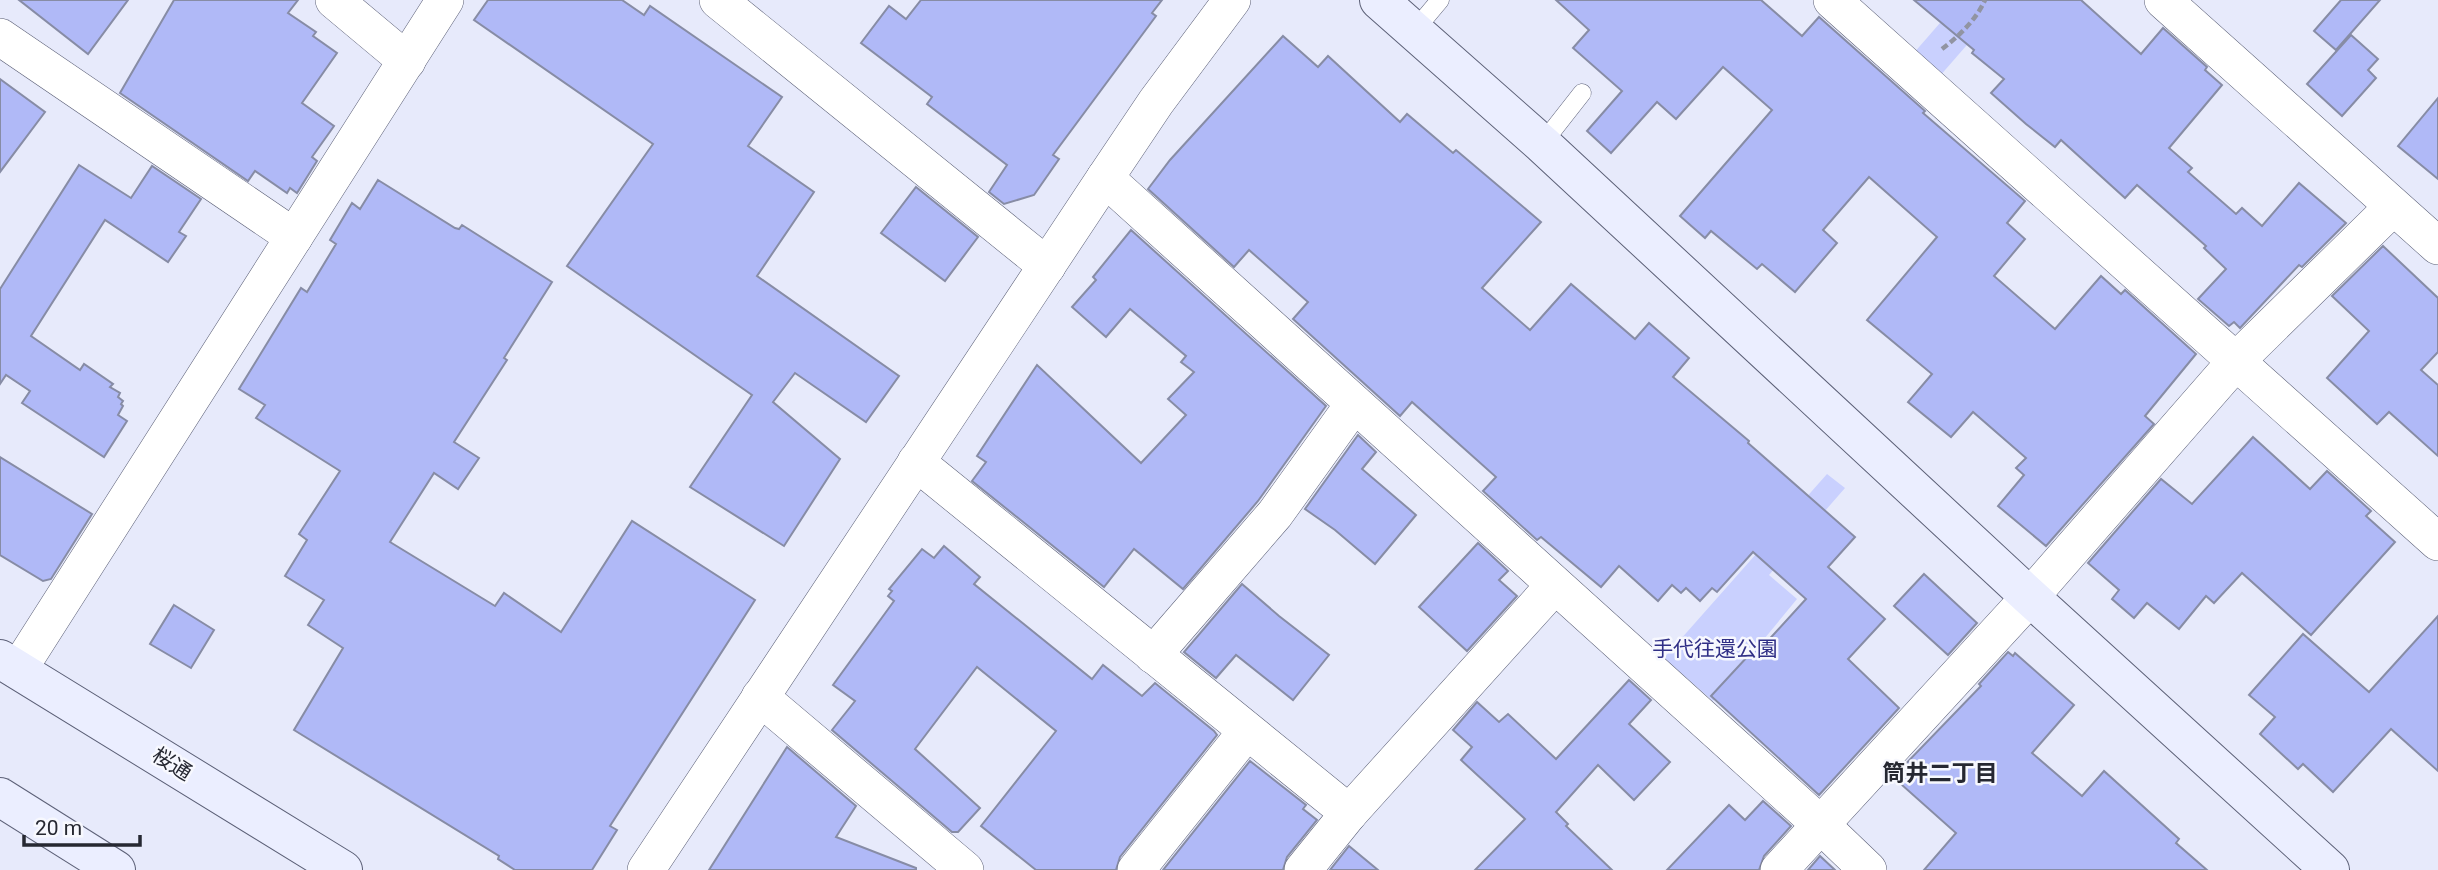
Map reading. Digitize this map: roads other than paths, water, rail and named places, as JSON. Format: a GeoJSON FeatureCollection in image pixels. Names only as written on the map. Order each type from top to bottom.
{"type":"FeatureCollection","features":[{"type":"Feature","properties":{"kind":"street"},"geometry":{"type":"LineString","coordinates":[[334,0],[407,61]]}},
{"type":"Feature","properties":{"kind":"street"},"geometry":{"type":"LineString","coordinates":[[9,664],[294,237],[445,0]]}},
{"type":"Feature","properties":{"kind":"street"},"geometry":{"type":"LineString","coordinates":[[718,0],[1047,266]]}},
{"type":"Feature","properties":{"kind":"street"},"geometry":{"type":"LineString","coordinates":[[646,870],[1156,102],[1232,0]]}},
{"type":"Feature","properties":{"kind":"street"},"geometry":{"type":"LineString","coordinates":[[1379,0],[1542,144],[2030,597],[2330,870]]}},
{"type":"Feature","properties":{"kind":"street"},"geometry":{"type":"LineString","coordinates":[[1832,0],[2438,542]]}},
{"type":"Feature","properties":{"kind":"street"},"geometry":{"type":"LineString","coordinates":[[2163,0],[2438,246]]}},
{"type":"Feature","properties":{"kind":"street"},"geometry":{"type":"LineString","coordinates":[[0,37],[294,237]]}},
{"type":"Feature","properties":{"kind":"street"},"geometry":{"type":"LineString","coordinates":[[1105,178],[1868,870]]}},
{"type":"Feature","properties":{"kind":"street"},"geometry":{"type":"LineString","coordinates":[[1779,870],[2030,597],[2236,360],[2393,207]]}},
{"type":"Feature","properties":{"kind":"street"},"geometry":{"type":"LineString","coordinates":[[1153,654],[1275,514],[1354,404]]}},
{"type":"Feature","properties":{"kind":"street"},"geometry":{"type":"LineString","coordinates":[[916,463],[1349,813]]}},
{"type":"Feature","properties":{"kind":"street"},"geometry":{"type":"LineString","coordinates":[[1303,870],[1349,813],[1554,586]]}},
{"type":"Feature","properties":{"kind":"street","name":"桜通"},"geometry":{"type":"LineString","coordinates":[[9,664],[343,870]]}},
{"type":"Feature","properties":{"kind":"street"},"geometry":{"type":"LineString","coordinates":[[760,697],[965,870]]}},
{"type":"Feature","properties":{"kind":"street"},"geometry":{"type":"LineString","coordinates":[[1136,870],[1247,731]]}},
{"type":"Feature","properties":{"kind":"street"},"geometry":{"type":"LineString","coordinates":[[0,797],[116,870]]}},
{"type":"Feature","properties":{"kind":"lane"},"geometry":{"type":"LineString","coordinates":[[1414,31],[1440,0]]}},
{"type":"Feature","properties":{"kind":"lane"},"geometry":{"type":"LineString","coordinates":[[1542,144],[1582,93]]}},
{"type":"Feature","properties":{"kind":"district","name":"筒井二丁目"},"geometry":{"type":"Point","coordinates":[1940,773]}},
{"type":"Feature","properties":{"kind":"park label","name":"手代往還公園"},"geometry":{"type":"Point","coordinates":[1715,649]}}]}
